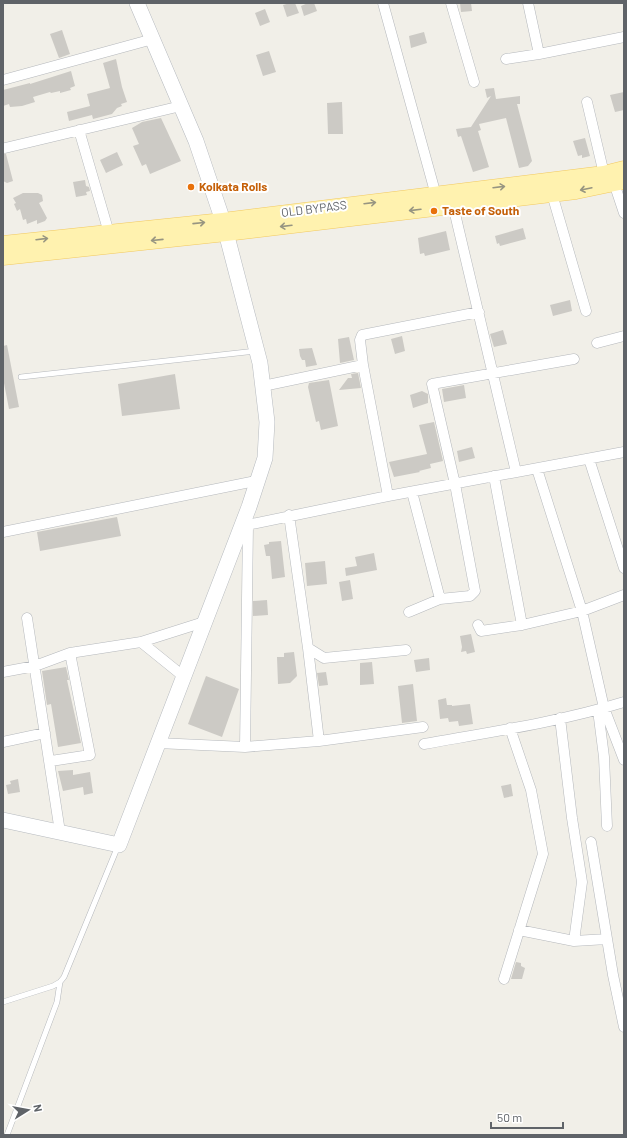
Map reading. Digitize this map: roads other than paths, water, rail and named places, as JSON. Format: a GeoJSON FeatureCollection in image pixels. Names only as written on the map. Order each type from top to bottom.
{"type":"FeatureCollection","features":[{"type":"Feature","properties":{"kind":"main road","name":"OLD BYPASS"},"geometry":{"type":"LineString","coordinates":[[3,244],[79,241],[109,233],[224,227],[614,179],[624,169]]}},
{"type":"Feature","properties":{"kind":"main road"},"geometry":{"type":"LineString","coordinates":[[445,200],[552,194],[614,179]]}},
{"type":"Feature","properties":{"kind":"main road"},"geometry":{"type":"LineString","coordinates":[[3,257],[79,241],[224,227]]}},
{"type":"Feature","properties":{"kind":"street"},"geometry":{"type":"LineString","coordinates":[[3,820],[118,845],[204,622],[245,526],[256,481],[265,458],[267,429],[263,386],[257,351],[224,227],[196,141],[137,3]]}},
{"type":"Feature","properties":{"kind":"street"},"geometry":{"type":"LineString","coordinates":[[383,3],[479,312],[516,472]]}},
{"type":"Feature","properties":{"kind":"street"},"geometry":{"type":"LineString","coordinates":[[451,3],[474,82]]}},
{"type":"Feature","properties":{"kind":"street"},"geometry":{"type":"LineString","coordinates":[[528,3],[539,54]]}},
{"type":"Feature","properties":{"kind":"street"},"geometry":{"type":"LineString","coordinates":[[506,59],[624,37]]}},
{"type":"Feature","properties":{"kind":"street"},"geometry":{"type":"LineString","coordinates":[[3,80],[153,39]]}},
{"type":"Feature","properties":{"kind":"street"},"geometry":{"type":"LineString","coordinates":[[587,102],[614,179],[624,213]]}},
{"type":"Feature","properties":{"kind":"street"},"geometry":{"type":"LineString","coordinates":[[5,148],[181,106]]}},
{"type":"Feature","properties":{"kind":"street"},"geometry":{"type":"LineString","coordinates":[[80,130],[109,233]]}},
{"type":"Feature","properties":{"kind":"street"},"geometry":{"type":"LineString","coordinates":[[552,194],[586,311]]}},
{"type":"Feature","properties":{"kind":"street"},"geometry":{"type":"LineString","coordinates":[[388,496],[363,365],[360,340],[362,335],[479,312]]}},
{"type":"Feature","properties":{"kind":"street"},"geometry":{"type":"LineString","coordinates":[[597,343],[624,336]]}},
{"type":"Feature","properties":{"kind":"street"},"geometry":{"type":"LineString","coordinates":[[409,612],[440,599],[470,596],[475,591],[455,484],[432,384],[574,359]]}},
{"type":"Feature","properties":{"kind":"street"},"geometry":{"type":"LineString","coordinates":[[263,386],[363,365]]}},
{"type":"Feature","properties":{"kind":"street"},"geometry":{"type":"LineString","coordinates":[[245,526],[289,515],[624,452]]}},
{"type":"Feature","properties":{"kind":"street"},"geometry":{"type":"LineString","coordinates":[[589,459],[624,568]]}},
{"type":"Feature","properties":{"kind":"street"},"geometry":{"type":"LineString","coordinates":[[537,469],[582,611],[601,709],[607,826]]}},
{"type":"Feature","properties":{"kind":"street"},"geometry":{"type":"LineString","coordinates":[[494,476],[522,625]]}},
{"type":"Feature","properties":{"kind":"street"},"geometry":{"type":"LineString","coordinates":[[3,532],[256,481]]}},
{"type":"Feature","properties":{"kind":"street"},"geometry":{"type":"LineString","coordinates":[[412,492],[440,599]]}},
{"type":"Feature","properties":{"kind":"street"},"geometry":{"type":"LineString","coordinates":[[289,515],[308,648],[318,741]]}},
{"type":"Feature","properties":{"kind":"street"},"geometry":{"type":"LineString","coordinates":[[245,526],[245,747]]}},
{"type":"Feature","properties":{"kind":"street"},"geometry":{"type":"LineString","coordinates":[[478,625],[481,631],[522,625],[582,611],[624,595]]}},
{"type":"Feature","properties":{"kind":"street"},"geometry":{"type":"LineString","coordinates":[[27,618],[45,733],[51,761],[60,832]]}},
{"type":"Feature","properties":{"kind":"street"},"geometry":{"type":"LineString","coordinates":[[3,672],[35,666],[70,653],[141,642],[204,622]]}},
{"type":"Feature","properties":{"kind":"street"},"geometry":{"type":"LineString","coordinates":[[141,642],[183,676]]}},
{"type":"Feature","properties":{"kind":"street"},"geometry":{"type":"LineString","coordinates":[[308,648],[324,658],[406,650]]}},
{"type":"Feature","properties":{"kind":"street"},"geometry":{"type":"LineString","coordinates":[[51,761],[90,755],[70,653]]}},
{"type":"Feature","properties":{"kind":"street"},"geometry":{"type":"LineString","coordinates":[[424,744],[560,718],[601,709],[624,702]]}},
{"type":"Feature","properties":{"kind":"street"},"geometry":{"type":"LineString","coordinates":[[601,709],[624,760]]}},
{"type":"Feature","properties":{"kind":"street"},"geometry":{"type":"LineString","coordinates":[[560,718],[572,818],[582,882],[574,941]]}},
{"type":"Feature","properties":{"kind":"street"},"geometry":{"type":"LineString","coordinates":[[157,743],[245,747],[318,741],[423,727]]}},
{"type":"Feature","properties":{"kind":"street"},"geometry":{"type":"LineString","coordinates":[[504,979],[543,854],[531,790],[510,728]]}},
{"type":"Feature","properties":{"kind":"street"},"geometry":{"type":"LineString","coordinates":[[3,742],[45,733]]}},
{"type":"Feature","properties":{"kind":"street"},"geometry":{"type":"LineString","coordinates":[[591,842],[607,939],[624,1027]]}},
{"type":"Feature","properties":{"kind":"street"},"geometry":{"type":"LineString","coordinates":[[519,930],[574,941],[607,939]]}},
{"type":"Feature","properties":{"kind":"lane"},"geometry":{"type":"LineString","coordinates":[[21,377],[257,351]]}},
{"type":"Feature","properties":{"kind":"lane"},"geometry":{"type":"LineString","coordinates":[[7,1135],[57,1002],[60,982],[64,977],[118,845]]}},
{"type":"Feature","properties":{"kind":"lane"},"geometry":{"type":"LineString","coordinates":[[3,1002],[60,982]]}},
{"type":"Feature","properties":{"kind":"place","name":"Kolkata Rolls"},"geometry":{"type":"Point","coordinates":[191,187]}},
{"type":"Feature","properties":{"kind":"place","name":"Taste of South"},"geometry":{"type":"Point","coordinates":[434,211]}}]}
